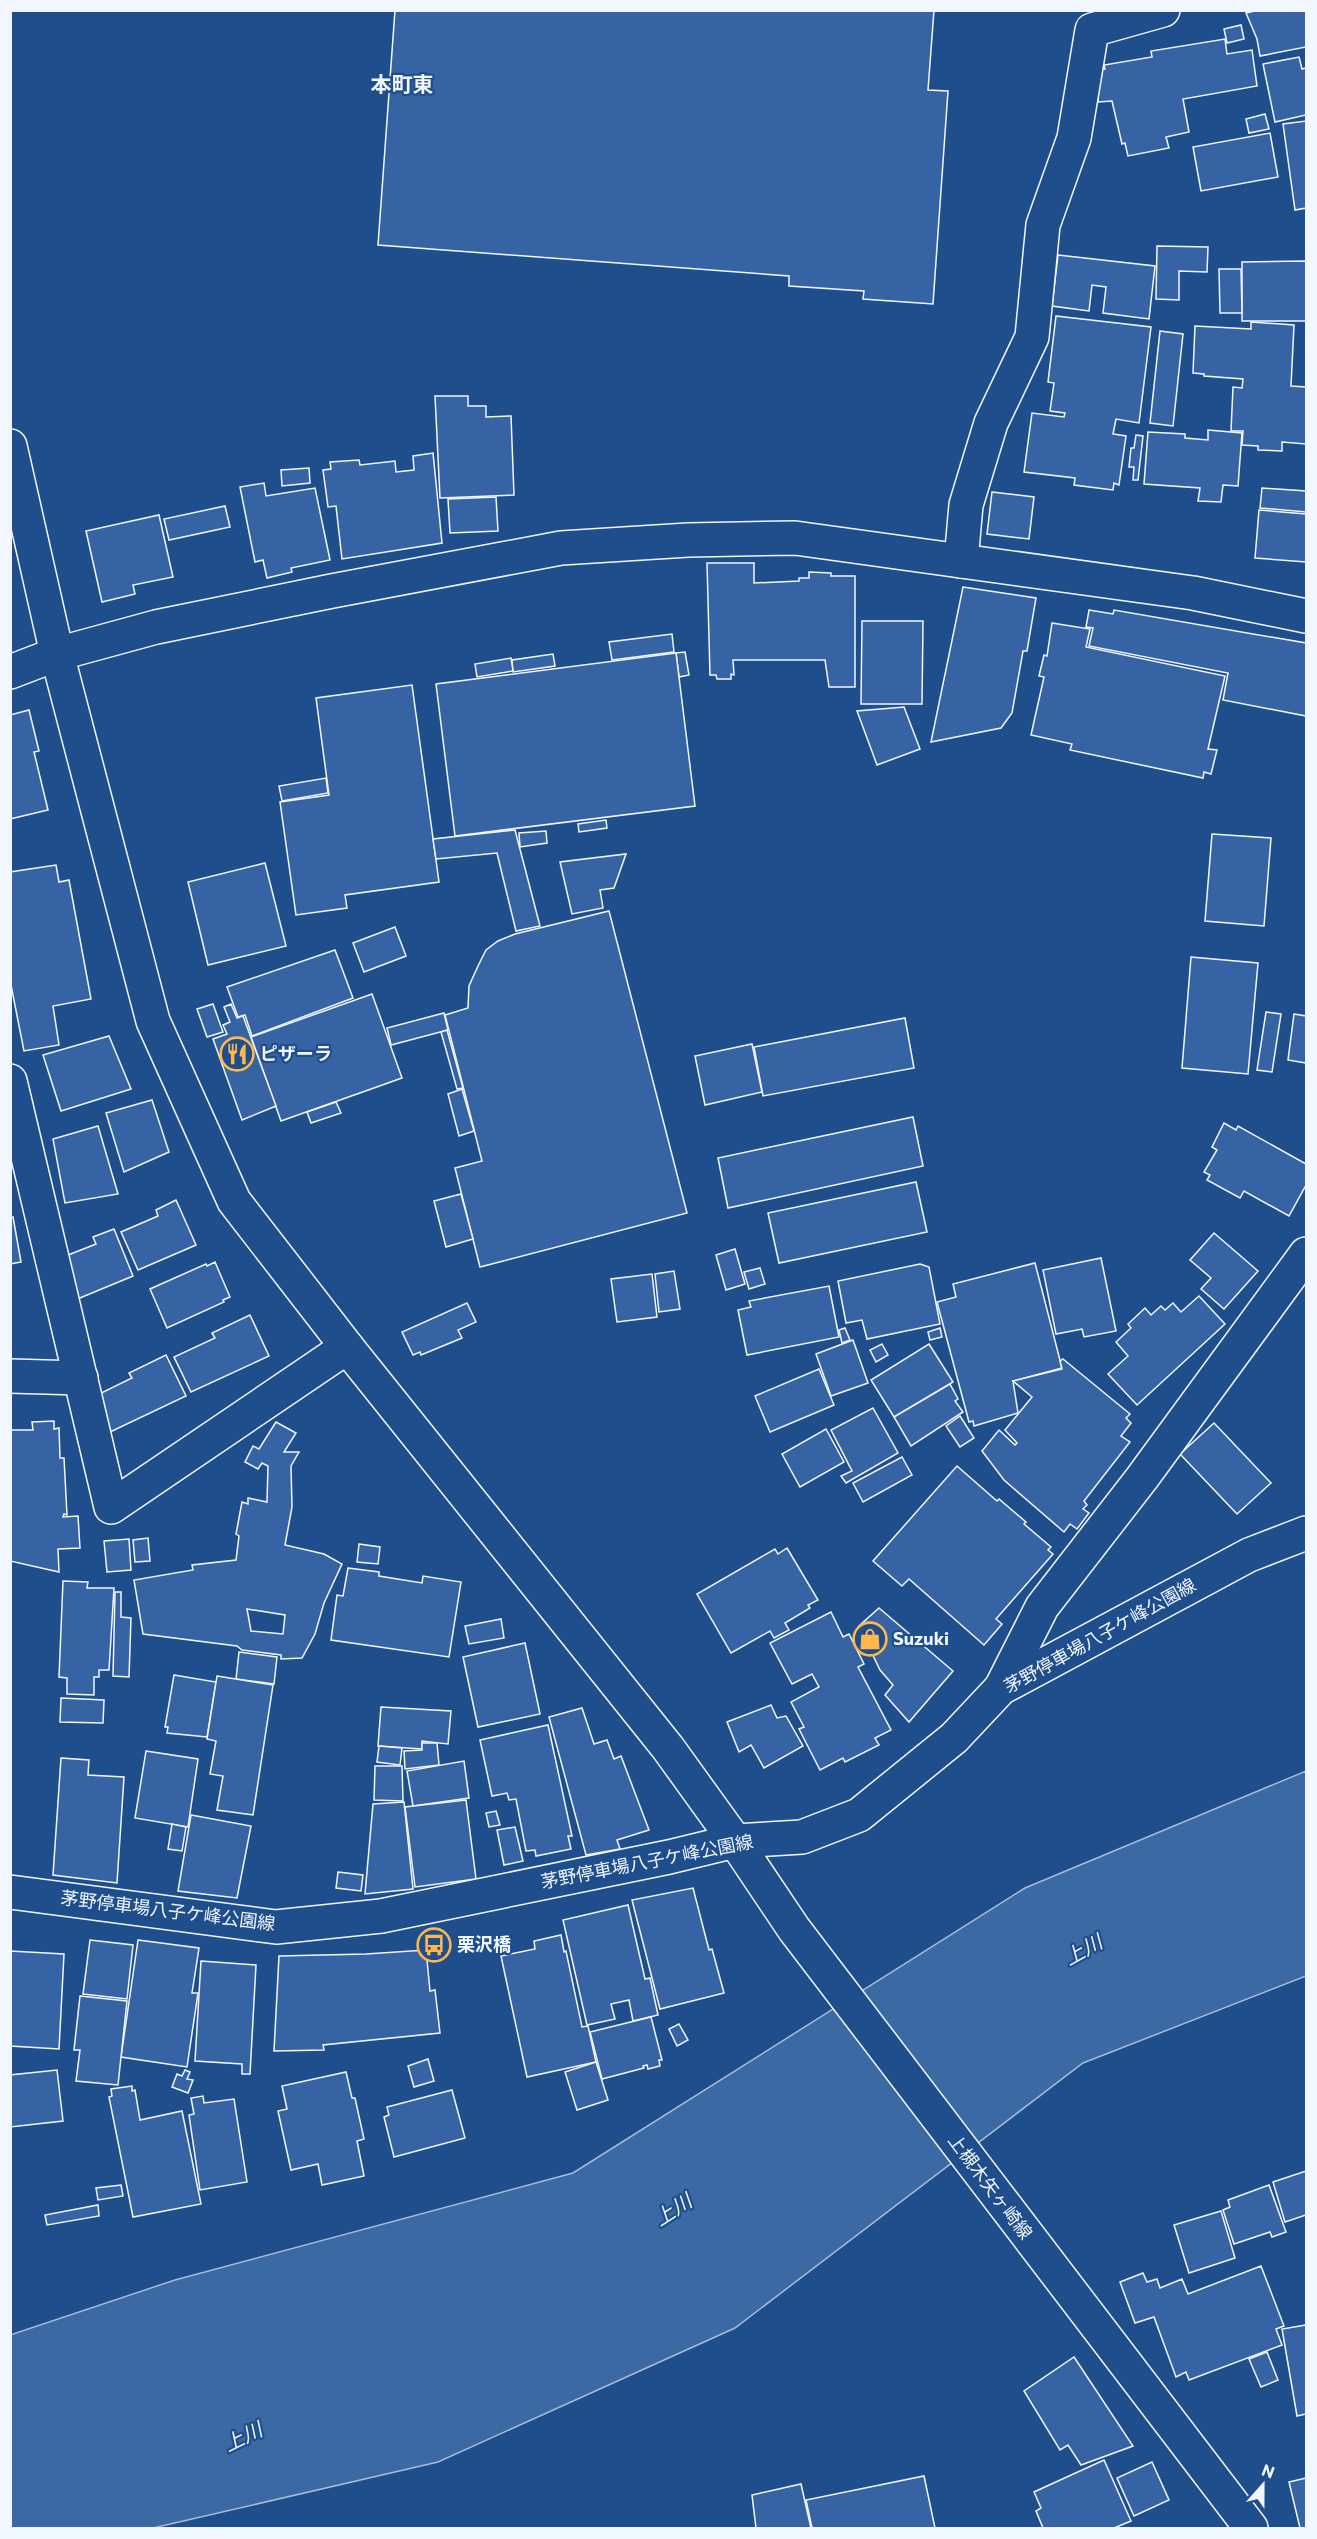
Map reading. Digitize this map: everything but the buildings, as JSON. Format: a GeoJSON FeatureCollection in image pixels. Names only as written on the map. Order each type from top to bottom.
{"type":"FeatureCollection","features":[{"type":"Feature","properties":{"kind":"street"},"geometry":{"type":"LineString","coordinates":[[961,561],[966,505],[991,423],[1032,337],[1043,225],[1074,138],[1092,30],[1163,10]]}},
{"type":"Feature","properties":{"kind":"street","name":"上槻木矢ヶ崎線"},"geometry":{"type":"LineString","coordinates":[[10,446],[57,654],[153,1021],[234,1201],[347,1347],[668,1748],[735,1841],[794,1929],[1251,2529]]}},
{"type":"Feature","properties":{"kind":"street"},"geometry":{"type":"LineString","coordinates":[[10,672],[57,654],[156,627],[332,591],[561,548],[688,540],[795,538],[1193,593],[1306,616]]}},
{"type":"Feature","properties":{"kind":"street"},"geometry":{"type":"LineString","coordinates":[[10,1081],[111,1507],[347,1347]]}},
{"type":"Feature","properties":{"kind":"street"},"geometry":{"type":"LineString","coordinates":[[1001,1688],[1042,1607],[1142,1478],[1306,1254]]}},
{"type":"Feature","properties":{"kind":"street"},"geometry":{"type":"LineString","coordinates":[[10,1376],[81,1378]]}},
{"type":"Feature","properties":{"kind":"street","name":"茅野停車場八子ケ峰公園線"},"geometry":{"type":"LineString","coordinates":[[10,1892],[276,1927],[381,1916],[669,1857],[735,1841],[802,1837],[859,1815],[954,1738],[1001,1688],[1249,1555],[1306,1533]]}},
{"type":"Feature","properties":{"kind":"water","name":"上川"},"geometry":{"type":"Polygon","coordinates":[[[1306,1771],[1306,1976],[1083,2063],[735,2328],[438,2462],[153,2528],[11,2528],[10,2335],[175,2280],[573,2173],[1025,1888],[1306,1771]]]}},
{"type":"Feature","properties":{"kind":"place","name":"ピザーラ"},"geometry":{"type":"Point","coordinates":[237,1054]}},
{"type":"Feature","properties":{"kind":"place","name":"Suzuki"},"geometry":{"type":"Point","coordinates":[870,1639]}},
{"type":"Feature","properties":{"kind":"place","name":"栗沢橋"},"geometry":{"type":"Point","coordinates":[434,1945]}},
{"type":"Feature","properties":{"kind":"district","name":"本町東"},"geometry":{"type":"Point","coordinates":[402,85]}}]}
